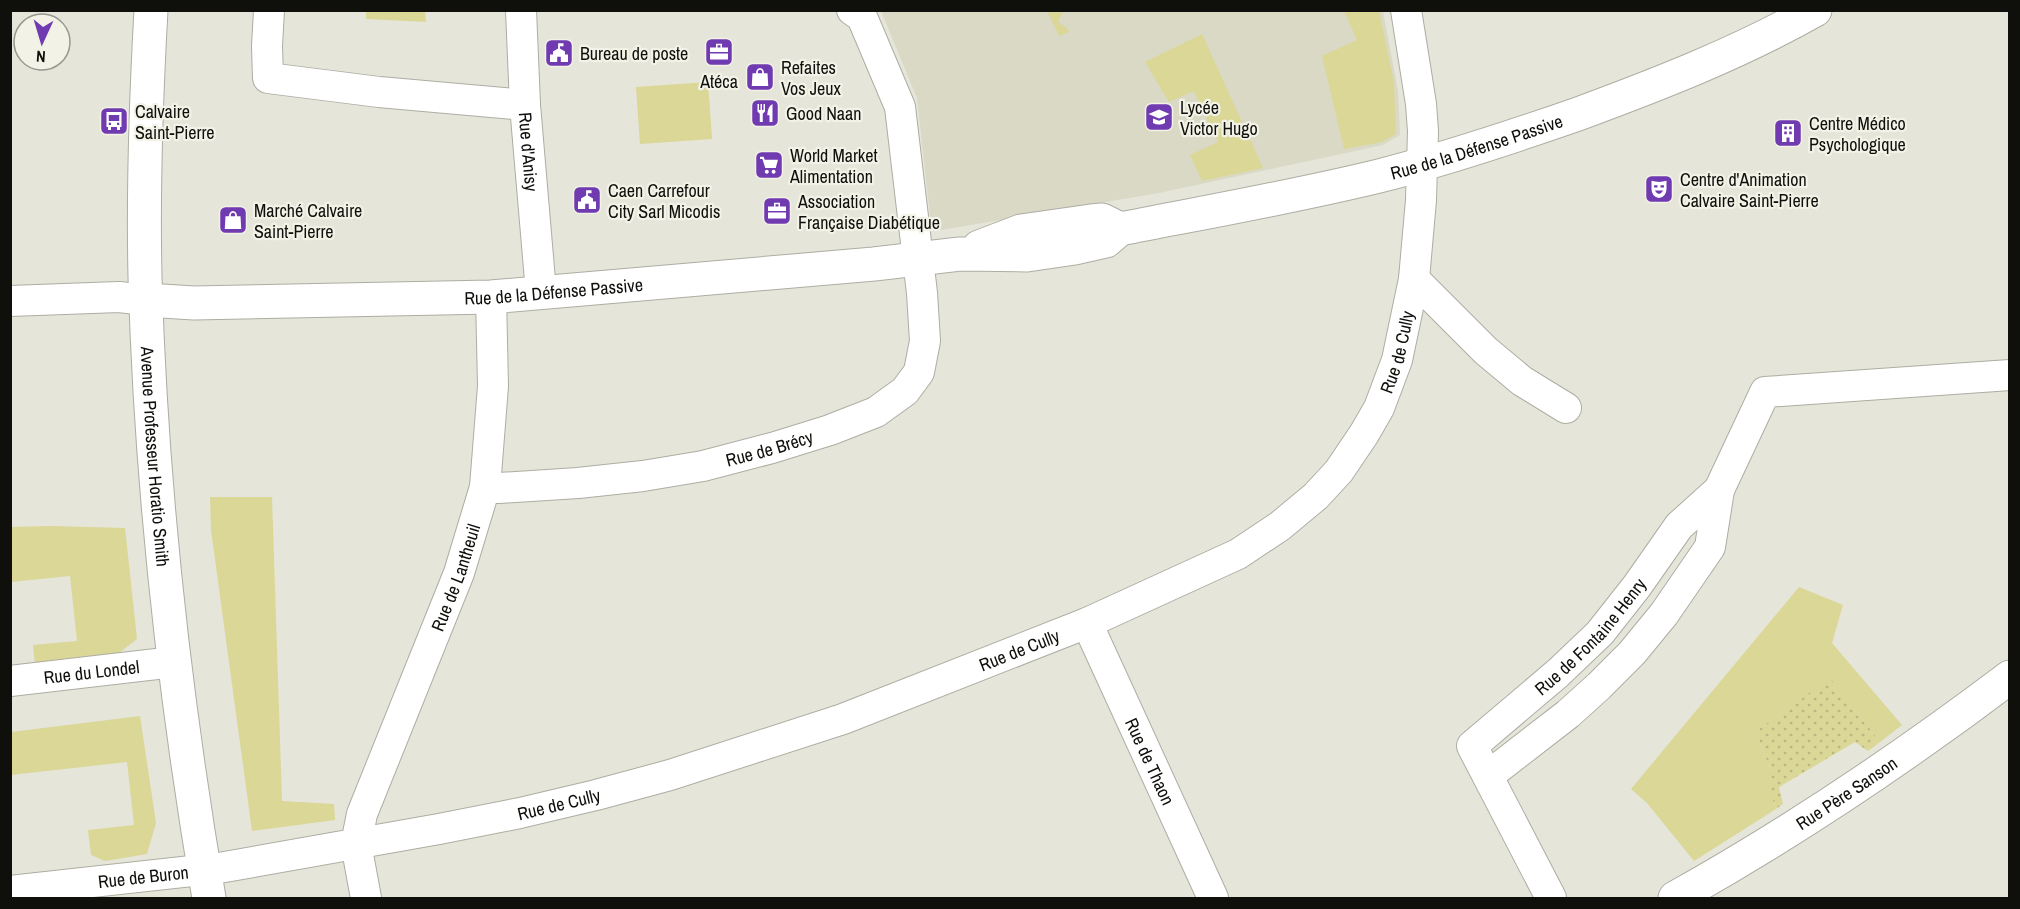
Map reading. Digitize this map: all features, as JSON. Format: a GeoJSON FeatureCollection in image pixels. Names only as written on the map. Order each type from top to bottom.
{"type":"FeatureCollection","features":[{"type":"Feature","properties":{"kind":"street","name":"Avenue Professeur Horatio Smith"},"geometry":{"type":"LineString","coordinates":[[151,10],[146,136],[146,300],[153,440],[174,662],[206,884]]}},
{"type":"Feature","properties":{"kind":"street"},"geometry":{"type":"LineString","coordinates":[[268,10],[268,78],[379,92],[525,105]]}},
{"type":"Feature","properties":{"kind":"street","name":"Rue d'Anisy"},"geometry":{"type":"LineString","coordinates":[[521,10],[525,105],[542,292]]}},
{"type":"Feature","properties":{"kind":"street"},"geometry":{"type":"LineString","coordinates":[[852,10],[862,17],[900,107],[918,258]]}},
{"type":"Feature","properties":{"kind":"street","name":"Rue de Cully"},"geometry":{"type":"LineString","coordinates":[[206,884],[357,844],[520,813],[681,771],[843,719],[1087,623],[1238,554],[1280,526],[1316,496],[1353,452],[1379,408],[1397,360],[1414,279],[1422,164],[1421,104],[1406,10]]}},
{"type":"Feature","properties":{"kind":"street","name":"Rue de la Défense Passive"},"geometry":{"type":"LineString","coordinates":[[146,300],[194,303],[491,297],[874,264],[960,254],[1027,255],[1075,248],[1106,241],[1120,229],[1378,176],[1522,134],[1692,71],[1774,33],[1815,10]]}},
{"type":"Feature","properties":{"kind":"street","name":"Rue de Brécy"},"geometry":{"type":"LineString","coordinates":[[485,487],[578,483],[643,476],[703,466],[830,430],[876,412],[905,391],[919,372],[925,341],[918,258]]}},
{"type":"Feature","properties":{"kind":"street"},"geometry":{"type":"LineString","coordinates":[[1414,279],[1486,351],[1522,381],[1566,408]]}},
{"type":"Feature","properties":{"kind":"street"},"geometry":{"type":"LineString","coordinates":[[10,301],[119,297],[146,300]]}},
{"type":"Feature","properties":{"kind":"street","name":"Rue de Lantheuil"},"geometry":{"type":"LineString","coordinates":[[357,844],[362,814],[459,573],[485,487],[493,387],[491,297]]}},
{"type":"Feature","properties":{"kind":"street"},"geometry":{"type":"LineString","coordinates":[[1551,898],[1488,776],[1568,714],[1599,686],[1632,653],[1664,614],[1710,547],[1719,490],[1765,392],[2010,375]]}},
{"type":"Feature","properties":{"kind":"street","name":"Rue de Thaon"},"geometry":{"type":"LineString","coordinates":[[1087,623],[1213,898]]}},
{"type":"Feature","properties":{"kind":"street","name":"Rue du Londel"},"geometry":{"type":"LineString","coordinates":[[10,681],[174,662]]}},
{"type":"Feature","properties":{"kind":"street","name":"Rue Père Sanson"},"geometry":{"type":"LineString","coordinates":[[1675,898],[1827,806],[1935,734],[2010,678]]}},
{"type":"Feature","properties":{"kind":"street"},"geometry":{"type":"LineString","coordinates":[[357,844],[366,898]]}},
{"type":"Feature","properties":{"kind":"street","name":"Rue de Buron"},"geometry":{"type":"LineString","coordinates":[[10,891],[206,884]]}},
{"type":"Feature","properties":{"kind":"shaded area"},"geometry":{"type":"Polygon","coordinates":[[[366,11],[425,11],[426,22],[366,19],[366,11]]]}},
{"type":"Feature","properties":{"kind":"shaded area","name":"Lycée Victor Hugo"},"geometry":{"type":"Polygon","coordinates":[[[881,11],[1383,11],[1398,91],[1400,135],[1383,145],[1159,193],[941,230],[931,224],[917,98],[881,11]]]}},
{"type":"Feature","properties":{"kind":"shaded area"},"geometry":{"type":"Polygon","coordinates":[[[1047,11],[1067,11],[1062,13],[1058,22],[1069,32],[1059,36],[1047,11]]]}},
{"type":"Feature","properties":{"kind":"shaded area"},"geometry":{"type":"Polygon","coordinates":[[[1344,11],[1379,11],[1394,82],[1396,134],[1382,142],[1344,149],[1322,56],[1357,40],[1344,11]]]}},
{"type":"Feature","properties":{"kind":"shaded area"},"geometry":{"type":"Polygon","coordinates":[[[1202,34],[1263,168],[1202,181],[1190,155],[1218,142],[1194,91],[1169,102],[1145,62],[1202,34]]]}},
{"type":"Feature","properties":{"kind":"shaded area"},"geometry":{"type":"Polygon","coordinates":[[[708,82],[712,139],[640,144],[636,87],[708,82]]]}},
{"type":"Feature","properties":{"kind":"shaded area"},"geometry":{"type":"Polygon","coordinates":[[[210,497],[272,497],[282,801],[334,804],[335,820],[252,831],[211,530],[210,497]]]}},
{"type":"Feature","properties":{"kind":"shaded area"},"geometry":{"type":"Polygon","coordinates":[[[10,527],[125,528],[137,639],[119,653],[35,665],[33,645],[77,641],[70,576],[11,582],[10,527]]]}},
{"type":"Feature","properties":{"kind":"shaded area"},"geometry":{"type":"Polygon","coordinates":[[[1799,587],[1843,605],[1832,643],[1902,725],[1880,742],[1830,679],[1755,732],[1771,770],[1771,795],[1776,809],[1694,861],[1647,803],[1631,789],[1799,587]]]}},
{"type":"Feature","properties":{"kind":"shaded area"},"geometry":{"type":"Polygon","coordinates":[[[1830,678],[1880,742],[1868,751],[1855,742],[1779,787],[1783,804],[1776,809],[1771,795],[1771,770],[1755,732],[1830,678]]]}},
{"type":"Feature","properties":{"kind":"shaded area"},"geometry":{"type":"Polygon","coordinates":[[[140,716],[156,823],[147,854],[105,861],[91,855],[88,830],[134,825],[127,762],[11,775],[11,732],[140,716]]]}},
{"type":"Feature","properties":{"kind":"place","name":"Atéca"},"geometry":{"type":"Point","coordinates":[719,52]}},
{"type":"Feature","properties":{"kind":"place","name":"Bureau de poste"},"geometry":{"type":"Point","coordinates":[559,53]}},
{"type":"Feature","properties":{"kind":"place","name":"Refaites Vos Jeux"},"geometry":{"type":"Point","coordinates":[760,77]}},
{"type":"Feature","properties":{"kind":"place","name":"Good Naan"},"geometry":{"type":"Point","coordinates":[765,113]}},
{"type":"Feature","properties":{"kind":"place","name":"Lycée Victor Hugo"},"geometry":{"type":"Point","coordinates":[1159,117]}},
{"type":"Feature","properties":{"kind":"place","name":"Calvaire Saint-Pierre"},"geometry":{"type":"Point","coordinates":[114,121]}},
{"type":"Feature","properties":{"kind":"place","name":"Centre Médico Psychologique"},"geometry":{"type":"Point","coordinates":[1788,133]}},
{"type":"Feature","properties":{"kind":"place","name":"World Market Alimentation"},"geometry":{"type":"Point","coordinates":[769,165]}},
{"type":"Feature","properties":{"kind":"place","name":"Centre d'Animation Calvaire Saint-Pierre"},"geometry":{"type":"Point","coordinates":[1659,189]}},
{"type":"Feature","properties":{"kind":"place","name":"Caen Carrefour City Sarl Micodis"},"geometry":{"type":"Point","coordinates":[587,200]}},
{"type":"Feature","properties":{"kind":"place","name":"Association Française Diabétique"},"geometry":{"type":"Point","coordinates":[777,211]}},
{"type":"Feature","properties":{"kind":"place","name":"Marché Calvaire Saint-Pierre"},"geometry":{"type":"Point","coordinates":[233,220]}}]}
